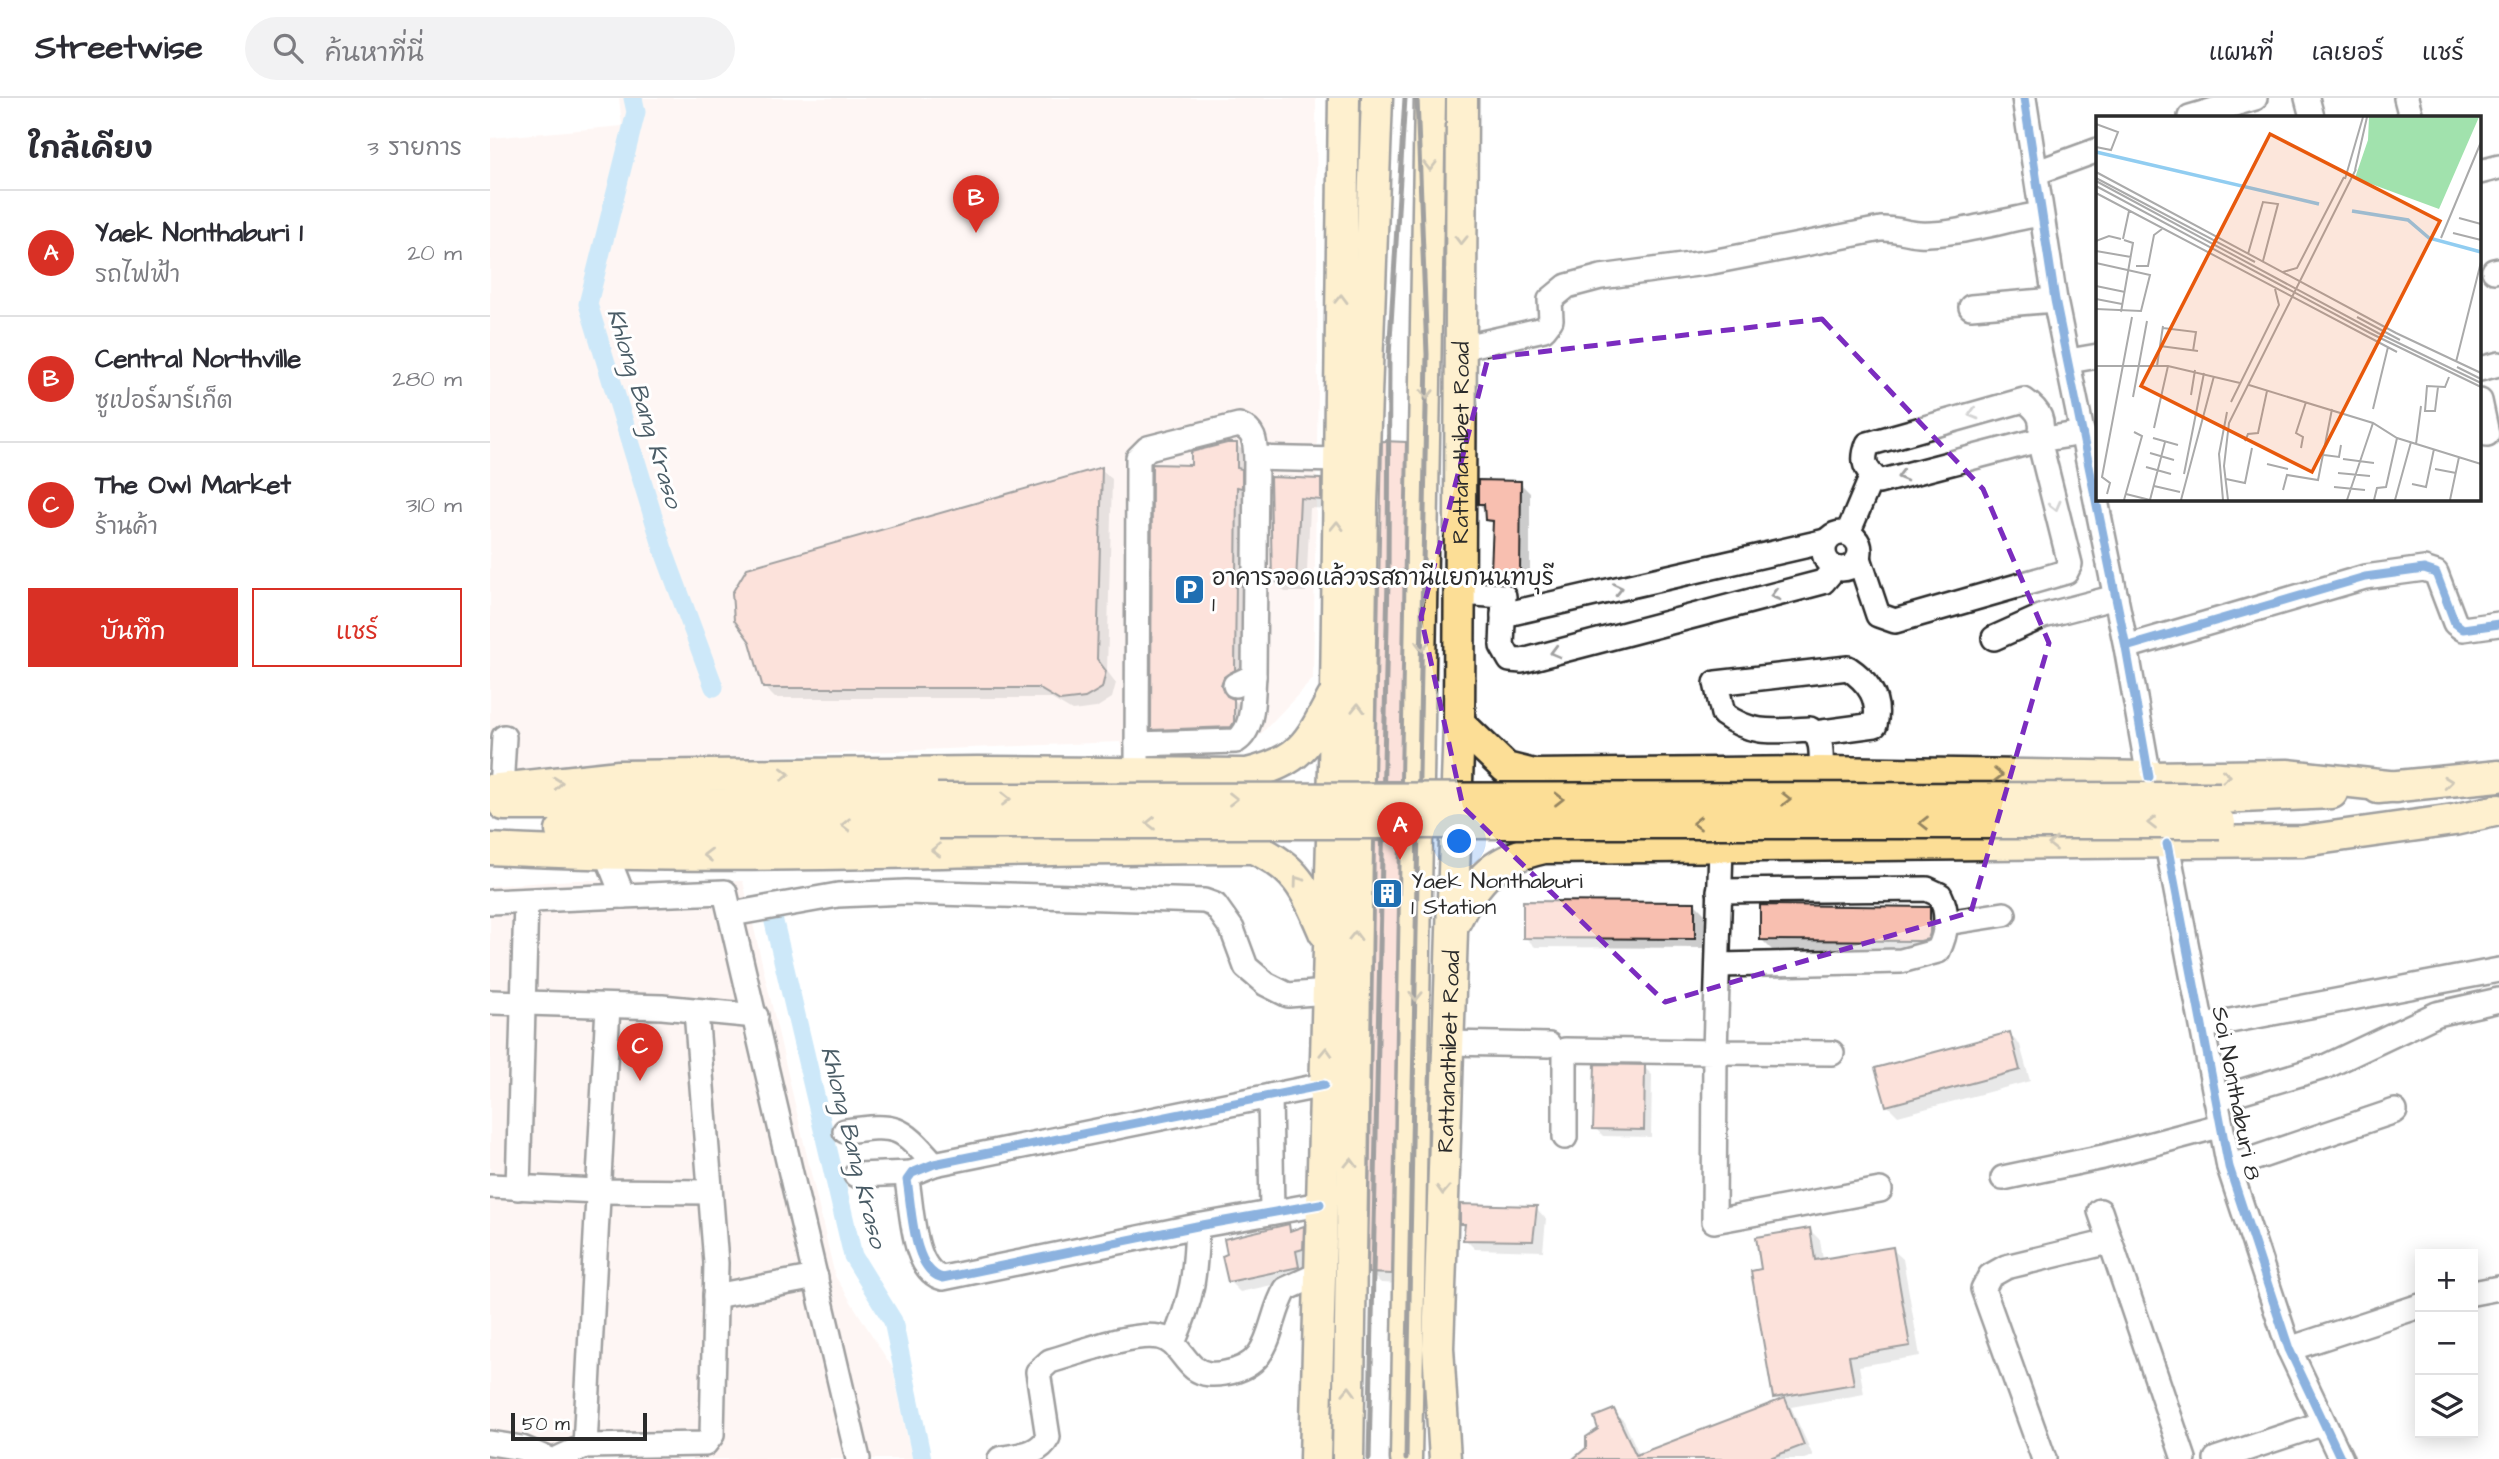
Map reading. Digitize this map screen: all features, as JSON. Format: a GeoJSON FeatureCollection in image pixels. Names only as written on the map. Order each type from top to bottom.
{"type":"FeatureCollection","features":[{"type":"Feature","properties":{"kind":"main road"},"geometry":{"type":"LineString","coordinates":[[1317,1452],[1320,1204],[1336,693],[1344,98]]}},
{"type":"Feature","properties":{"kind":"main road"},"geometry":{"type":"LineString","coordinates":[[1348,1459],[1361,518],[1377,98]]}},
{"type":"Feature","properties":{"kind":"main road","name":"Rattanathibet Road"},"geometry":{"type":"LineString","coordinates":[[1406,1459],[1430,98]]}},
{"type":"Feature","properties":{"kind":"main road","name":"Rattanathibet Road"},"geometry":{"type":"LineString","coordinates":[[1445,1459],[1437,1348],[1459,723],[1462,98]]}},
{"type":"Feature","properties":{"kind":"main road"},"geometry":{"type":"LineString","coordinates":[[1247,774],[1278,766],[1296,755],[1310,740],[1336,693]]}},
{"type":"Feature","properties":{"kind":"main road"},"geometry":{"type":"LineString","coordinates":[[1459,723],[1491,757],[1506,768],[1534,775],[1821,772],[2148,777],[2287,775],[2397,787]]}},
{"type":"Feature","properties":{"kind":"main road"},"geometry":{"type":"LineString","coordinates":[[494,794],[619,776],[1137,759],[1247,774],[1272,786],[1278,800],[1279,818],[1253,848]]}},
{"type":"Feature","properties":{"kind":"main road"},"geometry":{"type":"LineString","coordinates":[[1534,775],[1510,793],[1505,809],[1507,825],[1520,841],[1544,848]]}},
{"type":"Feature","properties":{"kind":"main road"},"geometry":{"type":"LineString","coordinates":[[2220,811],[2270,798],[2499,776]]}},
{"type":"Feature","properties":{"kind":"main road"},"geometry":{"type":"LineString","coordinates":[[494,794],[684,805],[938,811],[2220,811],[2414,827]]}},
{"type":"Feature","properties":{"kind":"main road"},"geometry":{"type":"LineString","coordinates":[[1453,926],[1471,891],[1496,866],[1513,855],[1544,848],[2303,841],[2414,827],[2499,810]]}},
{"type":"Feature","properties":{"kind":"main road"},"geometry":{"type":"LineString","coordinates":[[490,834],[938,811]]}},
{"type":"Feature","properties":{"kind":"main road"},"geometry":{"type":"LineString","coordinates":[[490,849],[716,855],[1085,847],[1253,848],[1276,858],[1294,873],[1307,893],[1328,942]]}},
{"type":"Feature","properties":{"kind":"main road"},"geometry":{"type":"LineString","coordinates":[[1426,1459],[1437,1348]]}},
{"type":"Feature","properties":{"kind":"street"},"geometry":{"type":"LineString","coordinates":[[2024,98],[2039,214],[2096,498]]}},
{"type":"Feature","properties":{"kind":"street"},"geometry":{"type":"LineString","coordinates":[[2201,115],[2255,98]]}},
{"type":"Feature","properties":{"kind":"street"},"geometry":{"type":"LineString","coordinates":[[2307,98],[2312,116]]}},
{"type":"Feature","properties":{"kind":"street"},"geometry":{"type":"LineString","coordinates":[[2406,98],[2411,116]]}},
{"type":"Feature","properties":{"kind":"street"},"geometry":{"type":"LineString","coordinates":[[2035,173],[2096,151]]}},
{"type":"Feature","properties":{"kind":"street"},"geometry":{"type":"LineString","coordinates":[[2482,171],[2499,167]]}},
{"type":"Feature","properties":{"kind":"street"},"geometry":{"type":"LineString","coordinates":[[1460,348],[1544,329],[1551,320],[1550,300],[1557,292],[1567,286],[1601,277],[1713,262],[1881,229],[1897,228],[1917,234],[1939,233],[2039,214]]}},
{"type":"Feature","properties":{"kind":"street"},"geometry":{"type":"LineString","coordinates":[[1971,307],[2055,300]]}},
{"type":"Feature","properties":{"kind":"street"},"geometry":{"type":"LineString","coordinates":[[2068,361],[2096,356]]}},
{"type":"Feature","properties":{"kind":"street"},"geometry":{"type":"LineString","coordinates":[[2482,368],[2499,364]]}},
{"type":"Feature","properties":{"kind":"street"},"geometry":{"type":"LineString","coordinates":[[1503,615],[1826,541],[1836,533],[1848,533],[1860,546],[1859,558],[1878,615],[1895,621],[2066,572],[2070,564],[2039,440],[2043,426],[2037,408],[2024,400],[1868,444],[1863,457],[1867,471],[1879,482],[2039,440],[2083,433]]}},
{"type":"Feature","properties":{"kind":"street"},"geometry":{"type":"LineString","coordinates":[[2482,410],[2487,434]]}},
{"type":"Feature","properties":{"kind":"street"},"geometry":{"type":"LineString","coordinates":[[1239,425],[1248,428],[1254,438],[1256,457],[1252,486],[1244,680],[1249,726],[1244,736],[1236,741],[1137,759],[1138,458],[1148,448],[1239,425]]}},
{"type":"Feature","properties":{"kind":"street"},"geometry":{"type":"LineString","coordinates":[[1256,457],[1338,460]]}},
{"type":"Feature","properties":{"kind":"street"},"geometry":{"type":"LineString","coordinates":[[1848,533],[1872,476]]}},
{"type":"Feature","properties":{"kind":"street"},"geometry":{"type":"LineString","coordinates":[[2096,500],[2126,647],[2148,777]]}},
{"type":"Feature","properties":{"kind":"street"},"geometry":{"type":"LineString","coordinates":[[1826,541],[1824,554],[1835,568],[1847,569],[1859,558]]}},
{"type":"Feature","properties":{"kind":"street"},"geometry":{"type":"LineString","coordinates":[[1459,593],[1504,596],[1502,646],[1510,660],[1521,661],[1823,582],[1835,568]]}},
{"type":"Feature","properties":{"kind":"street"},"geometry":{"type":"LineString","coordinates":[[2126,647],[2365,577],[2424,569],[2436,573],[2455,623],[2463,629],[2499,624]]}},
{"type":"Feature","properties":{"kind":"street"},"geometry":{"type":"LineString","coordinates":[[1994,638],[2043,616],[2116,597]]}},
{"type":"Feature","properties":{"kind":"street"},"geometry":{"type":"LineString","coordinates":[[1815,733],[1875,725],[1877,716],[1873,691],[1865,679],[1848,668],[1716,683],[1723,714],[1738,725],[1755,732],[1810,729],[1815,733],[1820,740],[1821,772]]}},
{"type":"Feature","properties":{"kind":"street"},"geometry":{"type":"LineString","coordinates":[[494,794],[504,737]]}},
{"type":"Feature","properties":{"kind":"street","name":"Soi Nonthaburi 8"},"geometry":{"type":"LineString","coordinates":[[2167,844],[2229,1167],[2289,1349],[2322,1424],[2341,1459]]}},
{"type":"Feature","properties":{"kind":"street"},"geometry":{"type":"LineString","coordinates":[[1721,846],[1715,1052],[1714,1221],[1880,1190]]}},
{"type":"Feature","properties":{"kind":"street"},"geometry":{"type":"LineString","coordinates":[[605,851],[623,896]]}},
{"type":"Feature","properties":{"kind":"street"},"geometry":{"type":"LineString","coordinates":[[1719,891],[1927,889],[1940,895],[1945,904],[1946,923],[1945,938],[1938,951],[1900,961],[1719,965]]}},
{"type":"Feature","properties":{"kind":"street"},"geometry":{"type":"LineString","coordinates":[[490,902],[726,892],[858,1459]]}},
{"type":"Feature","properties":{"kind":"street"},"geometry":{"type":"LineString","coordinates":[[732,914],[838,895],[906,892],[1204,901],[1215,905],[1232,929],[1245,967],[1266,984],[1288,995],[1328,992]]}},
{"type":"Feature","properties":{"kind":"street"},"geometry":{"type":"LineString","coordinates":[[518,1188],[526,901]]}},
{"type":"Feature","properties":{"kind":"street"},"geometry":{"type":"LineString","coordinates":[[1946,923],[2004,914]]}},
{"type":"Feature","properties":{"kind":"street"},"geometry":{"type":"LineString","coordinates":[[2204,1026],[2499,970]]}},
{"type":"Feature","properties":{"kind":"street"},"geometry":{"type":"LineString","coordinates":[[2216,1099],[2327,1066],[2437,1014],[2499,1000]]}},
{"type":"Feature","properties":{"kind":"street"},"geometry":{"type":"LineString","coordinates":[[490,1002],[608,1006],[756,1016]]}},
{"type":"Feature","properties":{"kind":"street"},"geometry":{"type":"LineString","coordinates":[[585,1447],[608,1006]]}},
{"type":"Feature","properties":{"kind":"street"},"geometry":{"type":"LineString","coordinates":[[557,1459],[585,1447],[705,1444],[709,1440],[716,1263],[696,1011]]}},
{"type":"Feature","properties":{"kind":"street"},"geometry":{"type":"LineString","coordinates":[[1448,1043],[1549,1045]]}},
{"type":"Feature","properties":{"kind":"street"},"geometry":{"type":"LineString","coordinates":[[1565,1137],[1565,1050],[1832,1054]]}},
{"type":"Feature","properties":{"kind":"street"},"geometry":{"type":"LineString","coordinates":[[856,1175],[912,1173],[934,1164],[1324,1085]]}},
{"type":"Feature","properties":{"kind":"street"},"geometry":{"type":"LineString","coordinates":[[1270,1096],[1272,1212]]}},
{"type":"Feature","properties":{"kind":"street"},"geometry":{"type":"LineString","coordinates":[[2229,1167],[2395,1111]]}},
{"type":"Feature","properties":{"kind":"street"},"geometry":{"type":"LineString","coordinates":[[2003,1178],[2103,1157],[2219,1126]]}},
{"type":"Feature","properties":{"kind":"street"},"geometry":{"type":"LineString","coordinates":[[845,1132],[876,1127],[900,1130],[934,1164]]}},
{"type":"Feature","properties":{"kind":"street"},"geometry":{"type":"LineString","coordinates":[[912,1173],[907,1180],[919,1256],[925,1269],[933,1276],[943,1278],[1196,1226],[1320,1204]]}},
{"type":"Feature","properties":{"kind":"street"},"geometry":{"type":"LineString","coordinates":[[490,1186],[710,1192]]}},
{"type":"Feature","properties":{"kind":"street"},"geometry":{"type":"LineString","coordinates":[[2100,1211],[2184,1459]]}},
{"type":"Feature","properties":{"kind":"street"},"geometry":{"type":"LineString","coordinates":[[1173,1343],[1190,1303],[1195,1273],[1196,1226]]}},
{"type":"Feature","properties":{"kind":"street"},"geometry":{"type":"LineString","coordinates":[[2044,1459],[1983,1289],[1990,1276],[2006,1267],[2109,1242]]}},
{"type":"Feature","properties":{"kind":"street"},"geometry":{"type":"LineString","coordinates":[[1000,1459],[1038,1450],[1048,1437],[1038,1372],[1050,1361],[1150,1336],[1163,1337],[1173,1343],[1193,1367],[1206,1374],[1239,1370],[1258,1357],[1270,1337],[1286,1289],[1319,1274]]}},
{"type":"Feature","properties":{"kind":"street"},"geometry":{"type":"LineString","coordinates":[[715,1296],[816,1278]]}},
{"type":"Feature","properties":{"kind":"street"},"geometry":{"type":"LineString","coordinates":[[2478,1292],[2499,1287]]}},
{"type":"Feature","properties":{"kind":"street"},"geometry":{"type":"LineString","coordinates":[[2289,1349],[2415,1308]]}},
{"type":"Feature","properties":{"kind":"street"},"geometry":{"type":"LineString","coordinates":[[2216,1459],[2322,1424]]}},
{"type":"Feature","properties":{"kind":"street"},"geometry":{"type":"LineString","coordinates":[[490,1443],[522,1448],[548,1459]]}},
{"type":"Feature","properties":{"kind":"highlighted area"},"geometry":{"type":"Polygon","coordinates":[[[1822,319],[1983,489],[2049,643],[1971,912],[1665,1002],[1463,807],[1421,617],[1488,358],[1822,319]]]}},
{"type":"Feature","properties":{"kind":"shaded area"},"geometry":{"type":"Polygon","coordinates":[[[619,98],[1316,98],[1318,386],[1313,679],[1242,754],[1123,754],[1120,742],[723,758],[493,771],[490,749],[490,138],[622,126],[619,98]]]}},
{"type":"Feature","properties":{"kind":"shaded area"},"geometry":{"type":"Polygon","coordinates":[[[572,880],[743,881],[835,1276],[893,1369],[912,1459],[490,1459],[490,886],[572,880]]]}},
{"type":"Feature","properties":{"kind":"building"},"geometry":{"type":"Polygon","coordinates":[[[1382,441],[1406,442],[1400,781],[1375,781],[1382,441]]]}},
{"type":"Feature","properties":{"kind":"building","name":"อาคารจอดแล้วจรสถานีแยกนนทบุรี 1"},"geometry":{"type":"Polygon","coordinates":[[[1237,443],[1237,468],[1242,469],[1242,488],[1237,487],[1235,670],[1224,677],[1221,685],[1227,696],[1234,699],[1234,722],[1231,727],[1151,730],[1152,464],[1191,465],[1191,452],[1237,443]]]}},
{"type":"Feature","properties":{"kind":"building"},"geometry":{"type":"Polygon","coordinates":[[[1102,467],[1097,659],[1106,671],[1102,688],[1085,698],[1060,701],[1038,688],[763,688],[750,642],[734,620],[732,593],[747,568],[1102,467]]]}},
{"type":"Feature","properties":{"kind":"building"},"geometry":{"type":"Polygon","coordinates":[[[1270,477],[1321,479],[1321,500],[1300,498],[1296,583],[1272,582],[1270,477]]]}},
{"type":"Feature","properties":{"kind":"building"},"geometry":{"type":"Polygon","coordinates":[[[1478,480],[1521,481],[1520,572],[1491,571],[1493,521],[1485,520],[1484,504],[1478,504],[1478,480]]]}},
{"type":"Feature","properties":{"kind":"building"},"geometry":{"type":"Polygon","coordinates":[[[1375,841],[1399,841],[1392,1274],[1368,1273],[1375,841]]]}},
{"type":"Feature","properties":{"kind":"building"},"geometry":{"type":"Polygon","coordinates":[[[1523,901],[1695,902],[1695,939],[1523,938],[1523,901]]]}},
{"type":"Feature","properties":{"kind":"building"},"geometry":{"type":"Polygon","coordinates":[[[1760,905],[1930,907],[1930,933],[1928,939],[1920,941],[1760,940],[1760,905]]]}},
{"type":"Feature","properties":{"kind":"building"},"geometry":{"type":"Polygon","coordinates":[[[2010,1032],[2020,1070],[1886,1106],[1875,1068],[2010,1032]]]}},
{"type":"Feature","properties":{"kind":"building"},"geometry":{"type":"Polygon","coordinates":[[[1595,1064],[1645,1065],[1644,1130],[1593,1129],[1595,1064]]]}},
{"type":"Feature","properties":{"kind":"building"},"geometry":{"type":"Polygon","coordinates":[[[1460,1204],[1537,1206],[1533,1241],[1463,1240],[1465,1224],[1460,1224],[1460,1204]]]}},
{"type":"Feature","properties":{"kind":"building"},"geometry":{"type":"Polygon","coordinates":[[[1289,1224],[1290,1231],[1304,1226],[1303,1249],[1296,1251],[1299,1267],[1228,1282],[1222,1256],[1227,1254],[1224,1239],[1289,1224]]]}},
{"type":"Feature","properties":{"kind":"building"},"geometry":{"type":"Polygon","coordinates":[[[1810,1228],[1815,1260],[1893,1247],[1910,1346],[1849,1356],[1854,1384],[1773,1398],[1751,1271],[1761,1269],[1756,1237],[1810,1228]]]}},
{"type":"Feature","properties":{"kind":"building"},"geometry":{"type":"Polygon","coordinates":[[[1785,1398],[1804,1445],[1767,1459],[1573,1459],[1586,1448],[1586,1437],[1598,1429],[1594,1417],[1614,1409],[1636,1455],[1785,1398]]]}},
{"type":"Feature","properties":{"kind":"waterway","name":"Khlong Bang Kraso"},"geometry":{"type":"LineString","coordinates":[[633,98],[636,112],[588,304],[663,549],[714,687]]}},
{"type":"Feature","properties":{"kind":"waterway","name":"Khlong Bang Kraso"},"geometry":{"type":"LineString","coordinates":[[774,922],[853,1256],[893,1321],[922,1459]]}},
{"type":"Feature","properties":{"kind":"railway"},"geometry":{"type":"LineString","coordinates":[[1369,1459],[1388,578],[1389,356],[1405,98]]}},
{"type":"Feature","properties":{"kind":"railway"},"geometry":{"type":"LineString","coordinates":[[1406,1459],[1427,354],[1417,98]]}},
{"type":"Feature","properties":{"kind":"cycle path"},"geometry":{"type":"LineString","coordinates":[[2024,98],[2055,300],[2126,647],[2149,777]]}},
{"type":"Feature","properties":{"kind":"cycle path"},"geometry":{"type":"LineString","coordinates":[[2126,647],[2365,577],[2424,569],[2436,573],[2455,623],[2463,629],[2499,624]]}},
{"type":"Feature","properties":{"kind":"cycle path"},"geometry":{"type":"LineString","coordinates":[[2167,844],[2229,1167],[2289,1349],[2341,1459]]}},
{"type":"Feature","properties":{"kind":"cycle path"},"geometry":{"type":"LineString","coordinates":[[1320,1204],[1197,1226],[943,1278],[933,1273],[919,1251],[907,1180],[912,1173],[934,1164],[1324,1085]]}},
{"type":"Feature","properties":{"kind":"place","name":"Central Northville"},"geometry":{"type":"Point","coordinates":[976,233]}},
{"type":"Feature","properties":{"kind":"place","name":"อาคารจอดแล้วจรสถานีแยกนนทบุรี 1"},"geometry":{"type":"Point","coordinates":[1189,590]}},
{"type":"Feature","properties":{"kind":"place","name":"Yaek Nonthaburi 1"},"geometry":{"type":"Point","coordinates":[1400,860]}},
{"type":"Feature","properties":{"kind":"place","name":"Yaek Nonthaburi 1 Station"},"geometry":{"type":"Point","coordinates":[1388,893]}},
{"type":"Feature","properties":{"kind":"place","name":"The Owl Market"},"geometry":{"type":"Point","coordinates":[640,1081]}}]}
